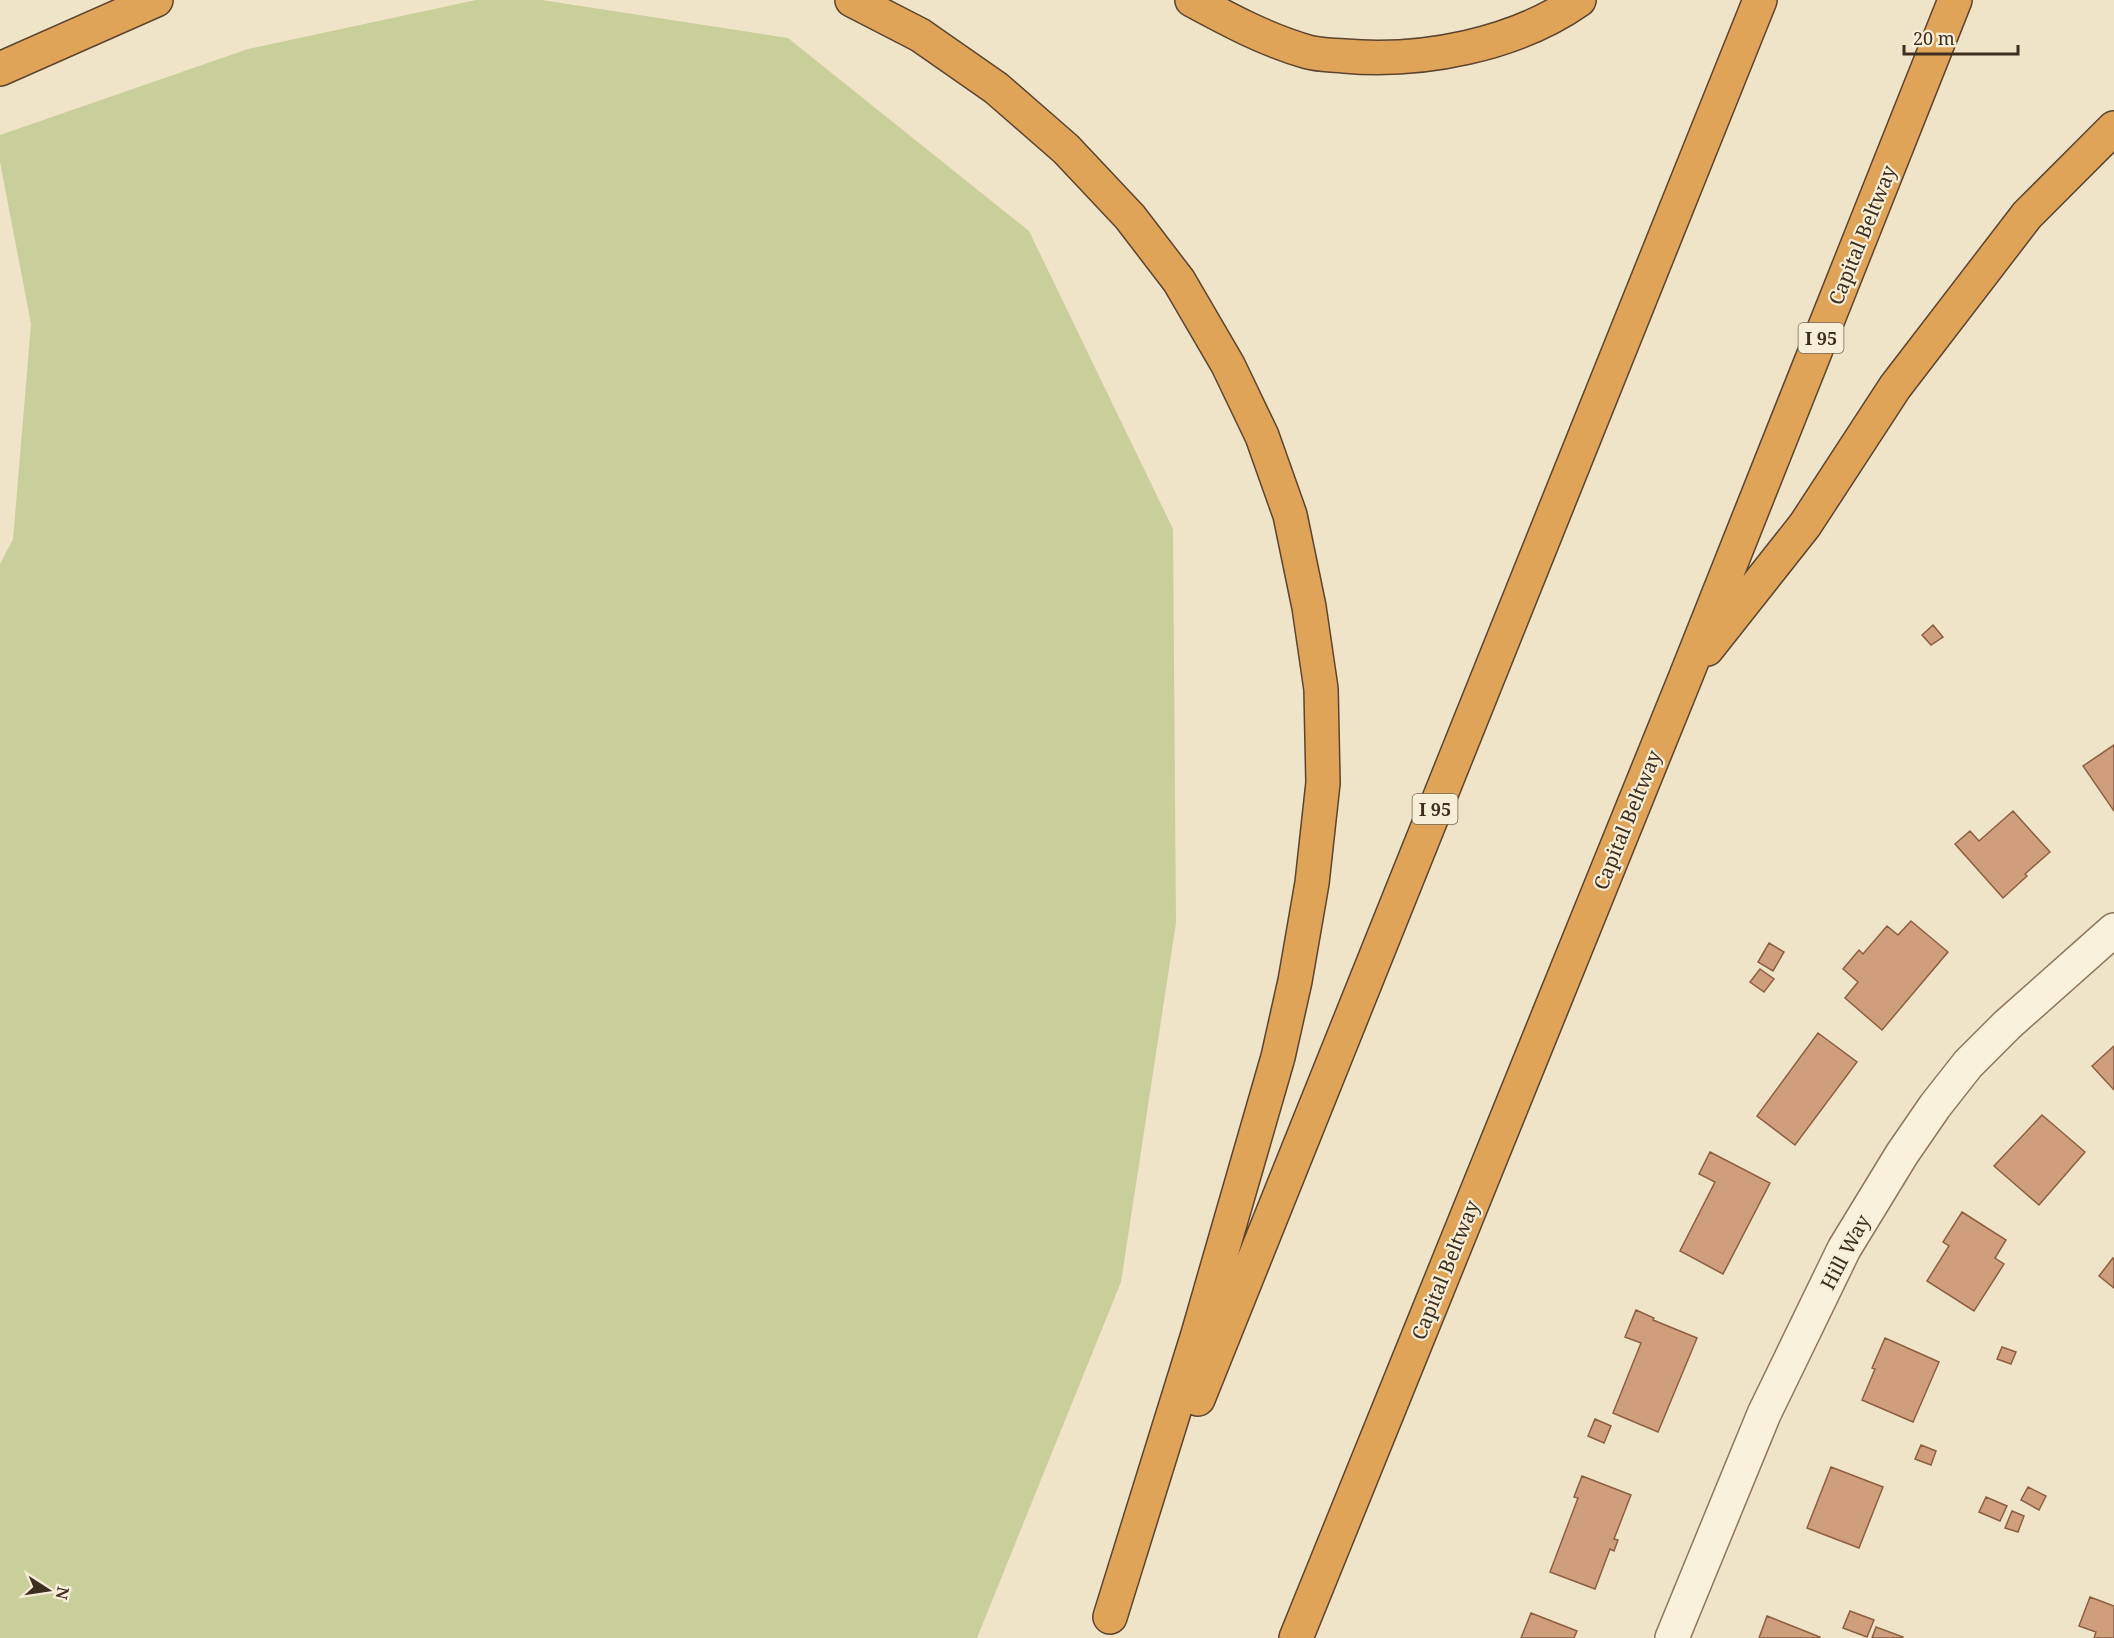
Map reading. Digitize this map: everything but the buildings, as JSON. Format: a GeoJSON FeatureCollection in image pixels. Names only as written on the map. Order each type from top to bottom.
{"type":"FeatureCollection","features":[{"type":"Feature","properties":{"kind":"highway"},"geometry":{"type":"LineString","coordinates":[[0,69],[156,0]]}},
{"type":"Feature","properties":{"kind":"highway"},"geometry":{"type":"LineString","coordinates":[[852,0],[920,35],[996,88],[1066,149],[1130,217],[1179,281],[1228,365],[1262,436],[1290,515],[1309,607],[1321,689],[1323,783],[1312,883],[1295,981],[1275,1068],[1198,1334],[1106,1628]]}},
{"type":"Feature","properties":{"kind":"highway"},"geometry":{"type":"LineString","coordinates":[[1192,0],[1250,32],[1310,52],[1376,58],[1440,53],[1503,38],[1567,9],[1579,0]]}},
{"type":"Feature","properties":{"kind":"highway","name":"I 95"},"geometry":{"type":"LineString","coordinates":[[1106,1628],[1760,0]]}},
{"type":"Feature","properties":{"kind":"highway","name":"Capital Beltway"},"geometry":{"type":"LineString","coordinates":[[1296,1638],[1686,676],[1956,0]]}},
{"type":"Feature","properties":{"kind":"highway"},"geometry":{"type":"LineString","coordinates":[[1686,676],[1805,525],[1895,387],[2027,215],[2114,128]]}},
{"type":"Feature","properties":{"kind":"street","name":"Hill Way"},"geometry":{"type":"LineString","coordinates":[[1672,1638],[1764,1414],[1844,1249],[1902,1154],[1968,1064],[2007,1025],[2114,930]]}},
{"type":"Feature","properties":{"kind":"green space"},"geometry":{"type":"Polygon","coordinates":[[[476,0],[542,0],[788,38],[1029,231],[1173,529],[1176,923],[1121,1282],[977,1638],[0,1638],[0,564],[13,539],[31,324],[0,162],[0,135],[248,49],[476,0]]]}}]}
